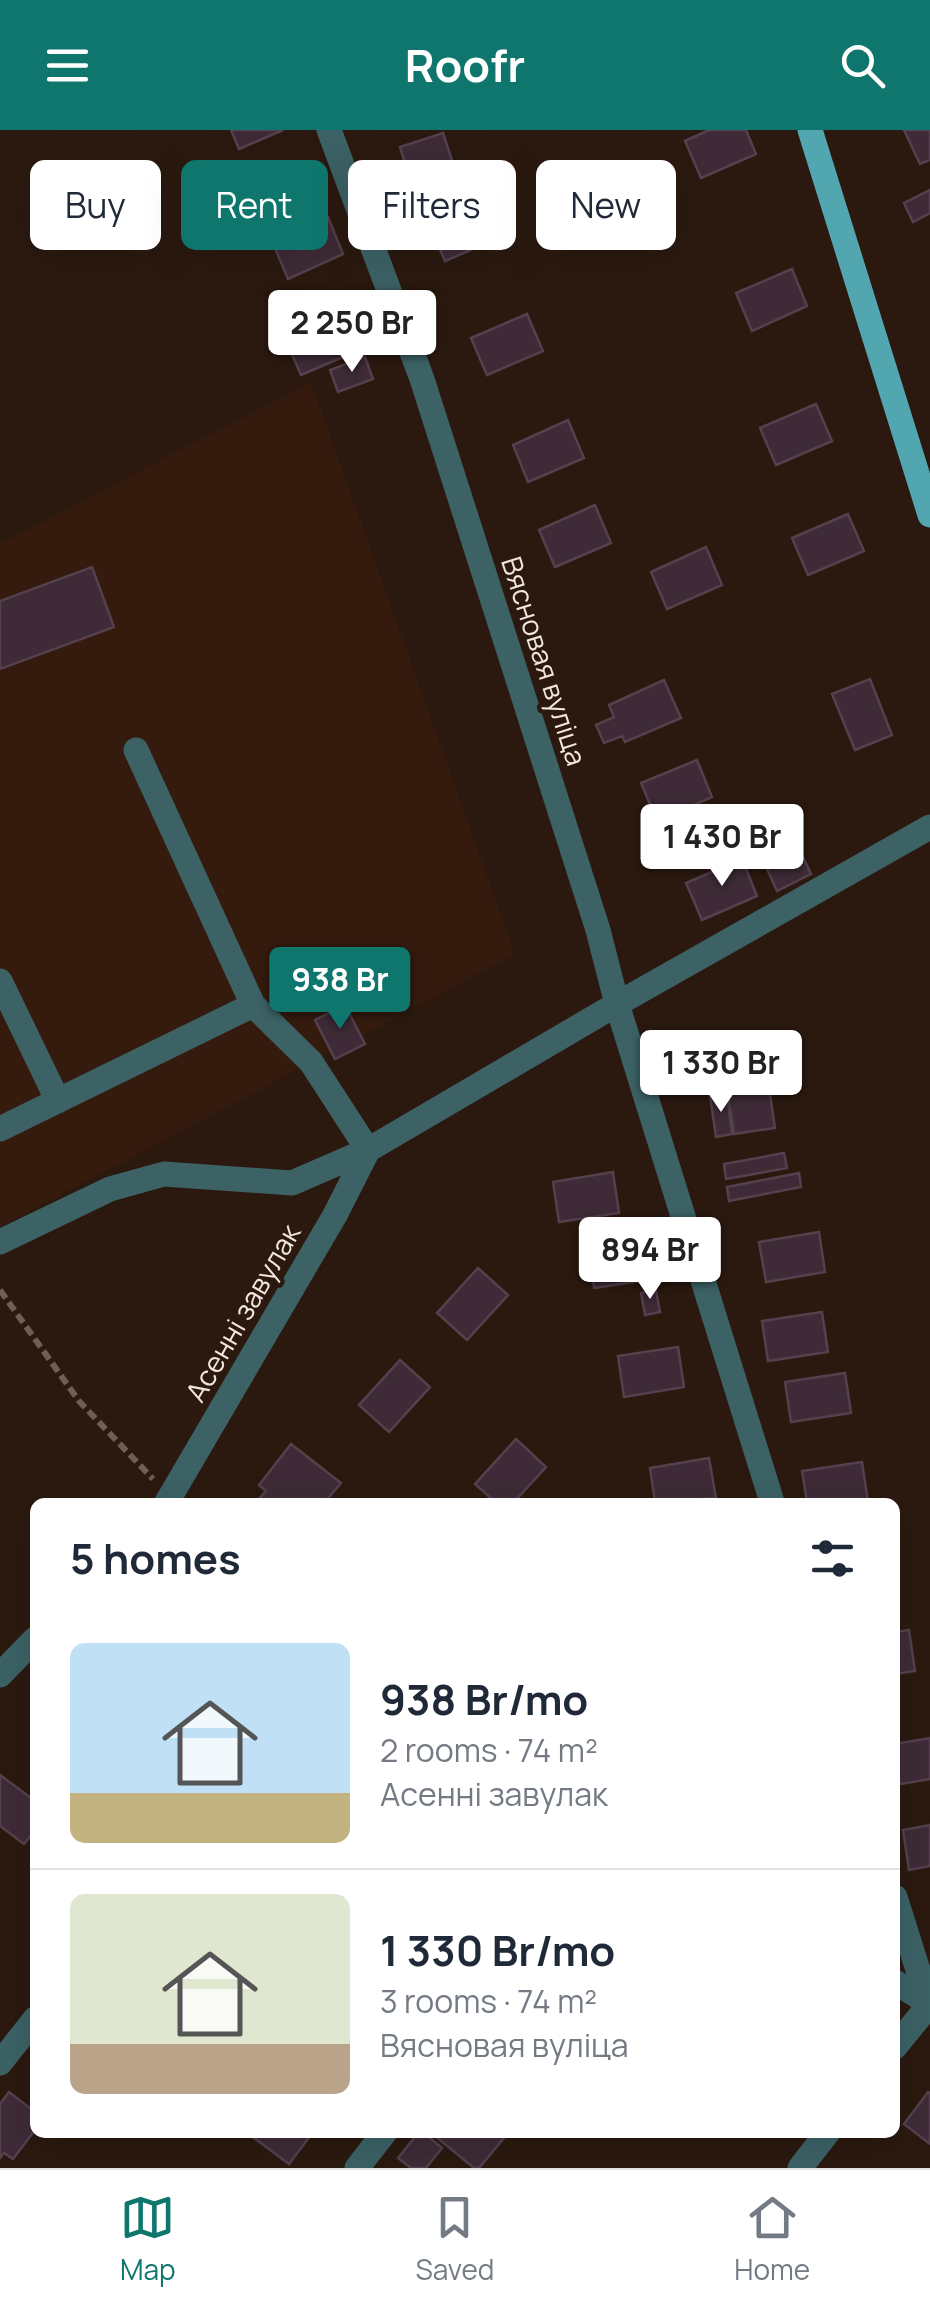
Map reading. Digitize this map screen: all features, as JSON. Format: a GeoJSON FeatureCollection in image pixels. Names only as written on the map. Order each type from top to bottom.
{"type":"FeatureCollection","features":[{"type":"Feature","properties":{"kind":"main road"},"geometry":{"type":"LineString","coordinates":[[810,130],[930,515]]}},
{"type":"Feature","properties":{"kind":"street","name":"Вясновая вуліца"},"geometry":{"type":"LineString","coordinates":[[329,130],[422,378],[598,930],[617,1004],[771,1498]]}},
{"type":"Feature","properties":{"kind":"street"},"geometry":{"type":"LineString","coordinates":[[136,750],[253,1005],[310,1062],[368,1150]]}},
{"type":"Feature","properties":{"kind":"street"},"geometry":{"type":"LineString","coordinates":[[0,1242],[110,1189],[164,1174],[292,1184],[368,1150],[930,827]]}},
{"type":"Feature","properties":{"kind":"street"},"geometry":{"type":"LineString","coordinates":[[0,981],[58,1101]]}},
{"type":"Feature","properties":{"kind":"street"},"geometry":{"type":"LineString","coordinates":[[0,1130],[253,1005]]}},
{"type":"Feature","properties":{"kind":"street","name":"Асенні завулак"},"geometry":{"type":"LineString","coordinates":[[174,1498],[368,1150]]}},
{"type":"Feature","properties":{"kind":"street"},"geometry":{"type":"LineString","coordinates":[[0,1675],[30,1643]]}},
{"type":"Feature","properties":{"kind":"street"},"geometry":{"type":"LineString","coordinates":[[900,1912],[929,2004]]}},
{"type":"Feature","properties":{"kind":"street"},"geometry":{"type":"LineString","coordinates":[[900,1985],[929,2004]]}},
{"type":"Feature","properties":{"kind":"street"},"geometry":{"type":"LineString","coordinates":[[900,2041],[929,2004]]}},
{"type":"Feature","properties":{"kind":"street"},"geometry":{"type":"LineString","coordinates":[[0,2063],[30,2025]]}},
{"type":"Feature","properties":{"kind":"street"},"geometry":{"type":"LineString","coordinates":[[357,2168],[380,2138]]}},
{"type":"Feature","properties":{"kind":"street"},"geometry":{"type":"LineString","coordinates":[[800,2168],[823,2138]]}},
{"type":"Feature","properties":{"kind":"path"},"geometry":{"type":"LineString","coordinates":[[0,1290],[79,1401],[169,1498]]}},
{"type":"Feature","properties":{"kind":"shaded area"},"geometry":{"type":"Polygon","coordinates":[[[311,382],[515,954],[362,1036],[365,1044],[335,1059],[331,1052],[0,1227],[0,544],[311,382]]]}},
{"type":"Feature","properties":{"kind":"building"},"geometry":{"type":"Polygon","coordinates":[[[231,130],[283,130],[239,149],[231,130]]]}},
{"type":"Feature","properties":{"kind":"building"},"geometry":{"type":"Polygon","coordinates":[[[709,130],[746,130],[756,154],[701,178],[685,141],[709,130]]]}},
{"type":"Feature","properties":{"kind":"building"},"geometry":{"type":"Polygon","coordinates":[[[904,130],[930,130],[930,160],[920,164],[904,130]]]}},
{"type":"Feature","properties":{"kind":"building"},"geometry":{"type":"Polygon","coordinates":[[[443,133],[452,160],[404,160],[400,147],[443,133]]]}},
{"type":"Feature","properties":{"kind":"building"},"geometry":{"type":"Polygon","coordinates":[[[930,190],[930,213],[913,222],[904,203],[930,190]]]}},
{"type":"Feature","properties":{"kind":"building"},"geometry":{"type":"Polygon","coordinates":[[[328,217],[343,254],[288,279],[276,250],[328,250],[328,217]]]}},
{"type":"Feature","properties":{"kind":"building"},"geometry":{"type":"Polygon","coordinates":[[[440,250],[471,250],[445,261],[440,250]]]}},
{"type":"Feature","properties":{"kind":"building"},"geometry":{"type":"Polygon","coordinates":[[[792,269],[807,306],[752,331],[736,293],[792,269]]]}},
{"type":"Feature","properties":{"kind":"building"},"geometry":{"type":"Polygon","coordinates":[[[340,314],[357,351],[301,375],[285,338],[340,314]]]}},
{"type":"Feature","properties":{"kind":"building"},"geometry":{"type":"Polygon","coordinates":[[[527,314],[543,351],[487,375],[471,338],[527,314]]]}},
{"type":"Feature","properties":{"kind":"building"},"geometry":{"type":"Polygon","coordinates":[[[365,357],[373,379],[338,392],[330,370],[365,357]]]}},
{"type":"Feature","properties":{"kind":"building"},"geometry":{"type":"Polygon","coordinates":[[[816,404],[832,441],[776,465],[760,428],[816,404]]]}},
{"type":"Feature","properties":{"kind":"building"},"geometry":{"type":"Polygon","coordinates":[[[568,420],[584,458],[528,482],[513,445],[568,420]]]}},
{"type":"Feature","properties":{"kind":"building"},"geometry":{"type":"Polygon","coordinates":[[[595,505],[611,543],[555,567],[539,530],[595,505]]]}},
{"type":"Feature","properties":{"kind":"building"},"geometry":{"type":"Polygon","coordinates":[[[848,514],[864,551],[808,575],[792,538],[848,514]]]}},
{"type":"Feature","properties":{"kind":"building"},"geometry":{"type":"Polygon","coordinates":[[[706,547],[722,585],[667,609],[651,572],[706,547]]]}},
{"type":"Feature","properties":{"kind":"building"},"geometry":{"type":"Polygon","coordinates":[[[92,567],[114,627],[0,669],[0,601],[92,567]]]}},
{"type":"Feature","properties":{"kind":"building"},"geometry":{"type":"Polygon","coordinates":[[[870,679],[892,735],[855,750],[832,694],[870,679]]]}},
{"type":"Feature","properties":{"kind":"building"},"geometry":{"type":"Polygon","coordinates":[[[664,680],[681,718],[625,742],[622,736],[604,743],[596,725],[614,717],[609,705],[664,680]]]}},
{"type":"Feature","properties":{"kind":"building"},"geometry":{"type":"Polygon","coordinates":[[[697,760],[712,797],[657,821],[641,783],[697,760]]]}},
{"type":"Feature","properties":{"kind":"building"},"geometry":{"type":"Polygon","coordinates":[[[801,853],[811,874],[777,891],[767,869],[801,853]]]}},
{"type":"Feature","properties":{"kind":"building"},"geometry":{"type":"Polygon","coordinates":[[[742,859],[757,896],[702,920],[686,883],[742,859]]]}},
{"type":"Feature","properties":{"kind":"building"},"geometry":{"type":"Polygon","coordinates":[[[345,1005],[365,1044],[335,1059],[315,1020],[345,1005]]]}},
{"type":"Feature","properties":{"kind":"building"},"geometry":{"type":"Polygon","coordinates":[[[769,1087],[775,1128],[734,1134],[728,1094],[769,1087]]]}},
{"type":"Feature","properties":{"kind":"building"},"geometry":{"type":"Polygon","coordinates":[[[727,1094],[732,1134],[716,1137],[710,1096],[727,1094]]]}},
{"type":"Feature","properties":{"kind":"building"},"geometry":{"type":"Polygon","coordinates":[[[784,1153],[787,1168],[726,1179],[724,1164],[784,1153]]]}},
{"type":"Feature","properties":{"kind":"building"},"geometry":{"type":"Polygon","coordinates":[[[613,1172],[619,1213],[559,1222],[553,1182],[613,1172]]]}},
{"type":"Feature","properties":{"kind":"building"},"geometry":{"type":"Polygon","coordinates":[[[799,1173],[801,1187],[729,1201],[727,1187],[799,1173]]]}},
{"type":"Feature","properties":{"kind":"building"},"geometry":{"type":"Polygon","coordinates":[[[819,1232],[825,1272],[766,1282],[759,1242],[819,1232]]]}},
{"type":"Feature","properties":{"kind":"building"},"geometry":{"type":"Polygon","coordinates":[[[647,1239],[654,1279],[594,1288],[588,1248],[647,1239]]]}},
{"type":"Feature","properties":{"kind":"building"},"geometry":{"type":"Polygon","coordinates":[[[478,1268],[508,1295],[467,1340],[437,1313],[478,1268]]]}},
{"type":"Feature","properties":{"kind":"building"},"geometry":{"type":"Polygon","coordinates":[[[656,1290],[660,1312],[645,1315],[641,1293],[656,1290]]]}},
{"type":"Feature","properties":{"kind":"building"},"geometry":{"type":"Polygon","coordinates":[[[822,1312],[828,1352],[768,1361],[762,1321],[822,1312]]]}},
{"type":"Feature","properties":{"kind":"building"},"geometry":{"type":"Polygon","coordinates":[[[678,1347],[684,1387],[624,1397],[618,1356],[678,1347]]]}},
{"type":"Feature","properties":{"kind":"building"},"geometry":{"type":"Polygon","coordinates":[[[400,1360],[430,1387],[389,1432],[359,1405],[400,1360]]]}},
{"type":"Feature","properties":{"kind":"building"},"geometry":{"type":"Polygon","coordinates":[[[845,1373],[851,1413],[791,1422],[785,1382],[845,1373]]]}},
{"type":"Feature","properties":{"kind":"building"},"geometry":{"type":"Polygon","coordinates":[[[516,1439],[546,1467],[518,1498],[491,1498],[475,1484],[516,1439]]]}},
{"type":"Feature","properties":{"kind":"building"},"geometry":{"type":"Polygon","coordinates":[[[291,1444],[341,1483],[328,1498],[260,1498],[266,1491],[259,1485],[291,1444]]]}},
{"type":"Feature","properties":{"kind":"building"},"geometry":{"type":"Polygon","coordinates":[[[709,1458],[716,1498],[654,1498],[650,1468],[709,1458]]]}},
{"type":"Feature","properties":{"kind":"building"},"geometry":{"type":"Polygon","coordinates":[[[862,1462],[867,1498],[806,1498],[802,1471],[862,1462]]]}},
{"type":"Feature","properties":{"kind":"building"},"geometry":{"type":"Polygon","coordinates":[[[909,1630],[915,1671],[900,1673],[900,1631],[909,1630]]]}},
{"type":"Feature","properties":{"kind":"building"},"geometry":{"type":"Polygon","coordinates":[[[930,1738],[930,1779],[900,1784],[900,1743],[930,1738]]]}},
{"type":"Feature","properties":{"kind":"building"},"geometry":{"type":"Polygon","coordinates":[[[0,1775],[30,1797],[30,1836],[24,1844],[0,1826],[0,1775]]]}},
{"type":"Feature","properties":{"kind":"building"},"geometry":{"type":"Polygon","coordinates":[[[930,1825],[930,1866],[909,1870],[903,1830],[930,1825]]]}},
{"type":"Feature","properties":{"kind":"building"},"geometry":{"type":"Polygon","coordinates":[[[9,2092],[30,2108],[30,2137],[13,2159],[4,2153],[0,2158],[0,2104],[9,2092]]]}},
{"type":"Feature","properties":{"kind":"building"},"geometry":{"type":"Polygon","coordinates":[[[930,2093],[930,2144],[904,2124],[930,2093]]]}},
{"type":"Feature","properties":{"kind":"building"},"geometry":{"type":"Polygon","coordinates":[[[254,2138],[308,2138],[289,2164],[254,2138]]]}},
{"type":"Feature","properties":{"kind":"building"},"geometry":{"type":"Polygon","coordinates":[[[414,2138],[430,2138],[442,2148],[426,2168],[411,2168],[398,2158],[414,2138]]]}},
{"type":"Feature","properties":{"kind":"building"},"geometry":{"type":"Polygon","coordinates":[[[437,2138],[504,2138],[479,2168],[437,2138]]]}}]}
